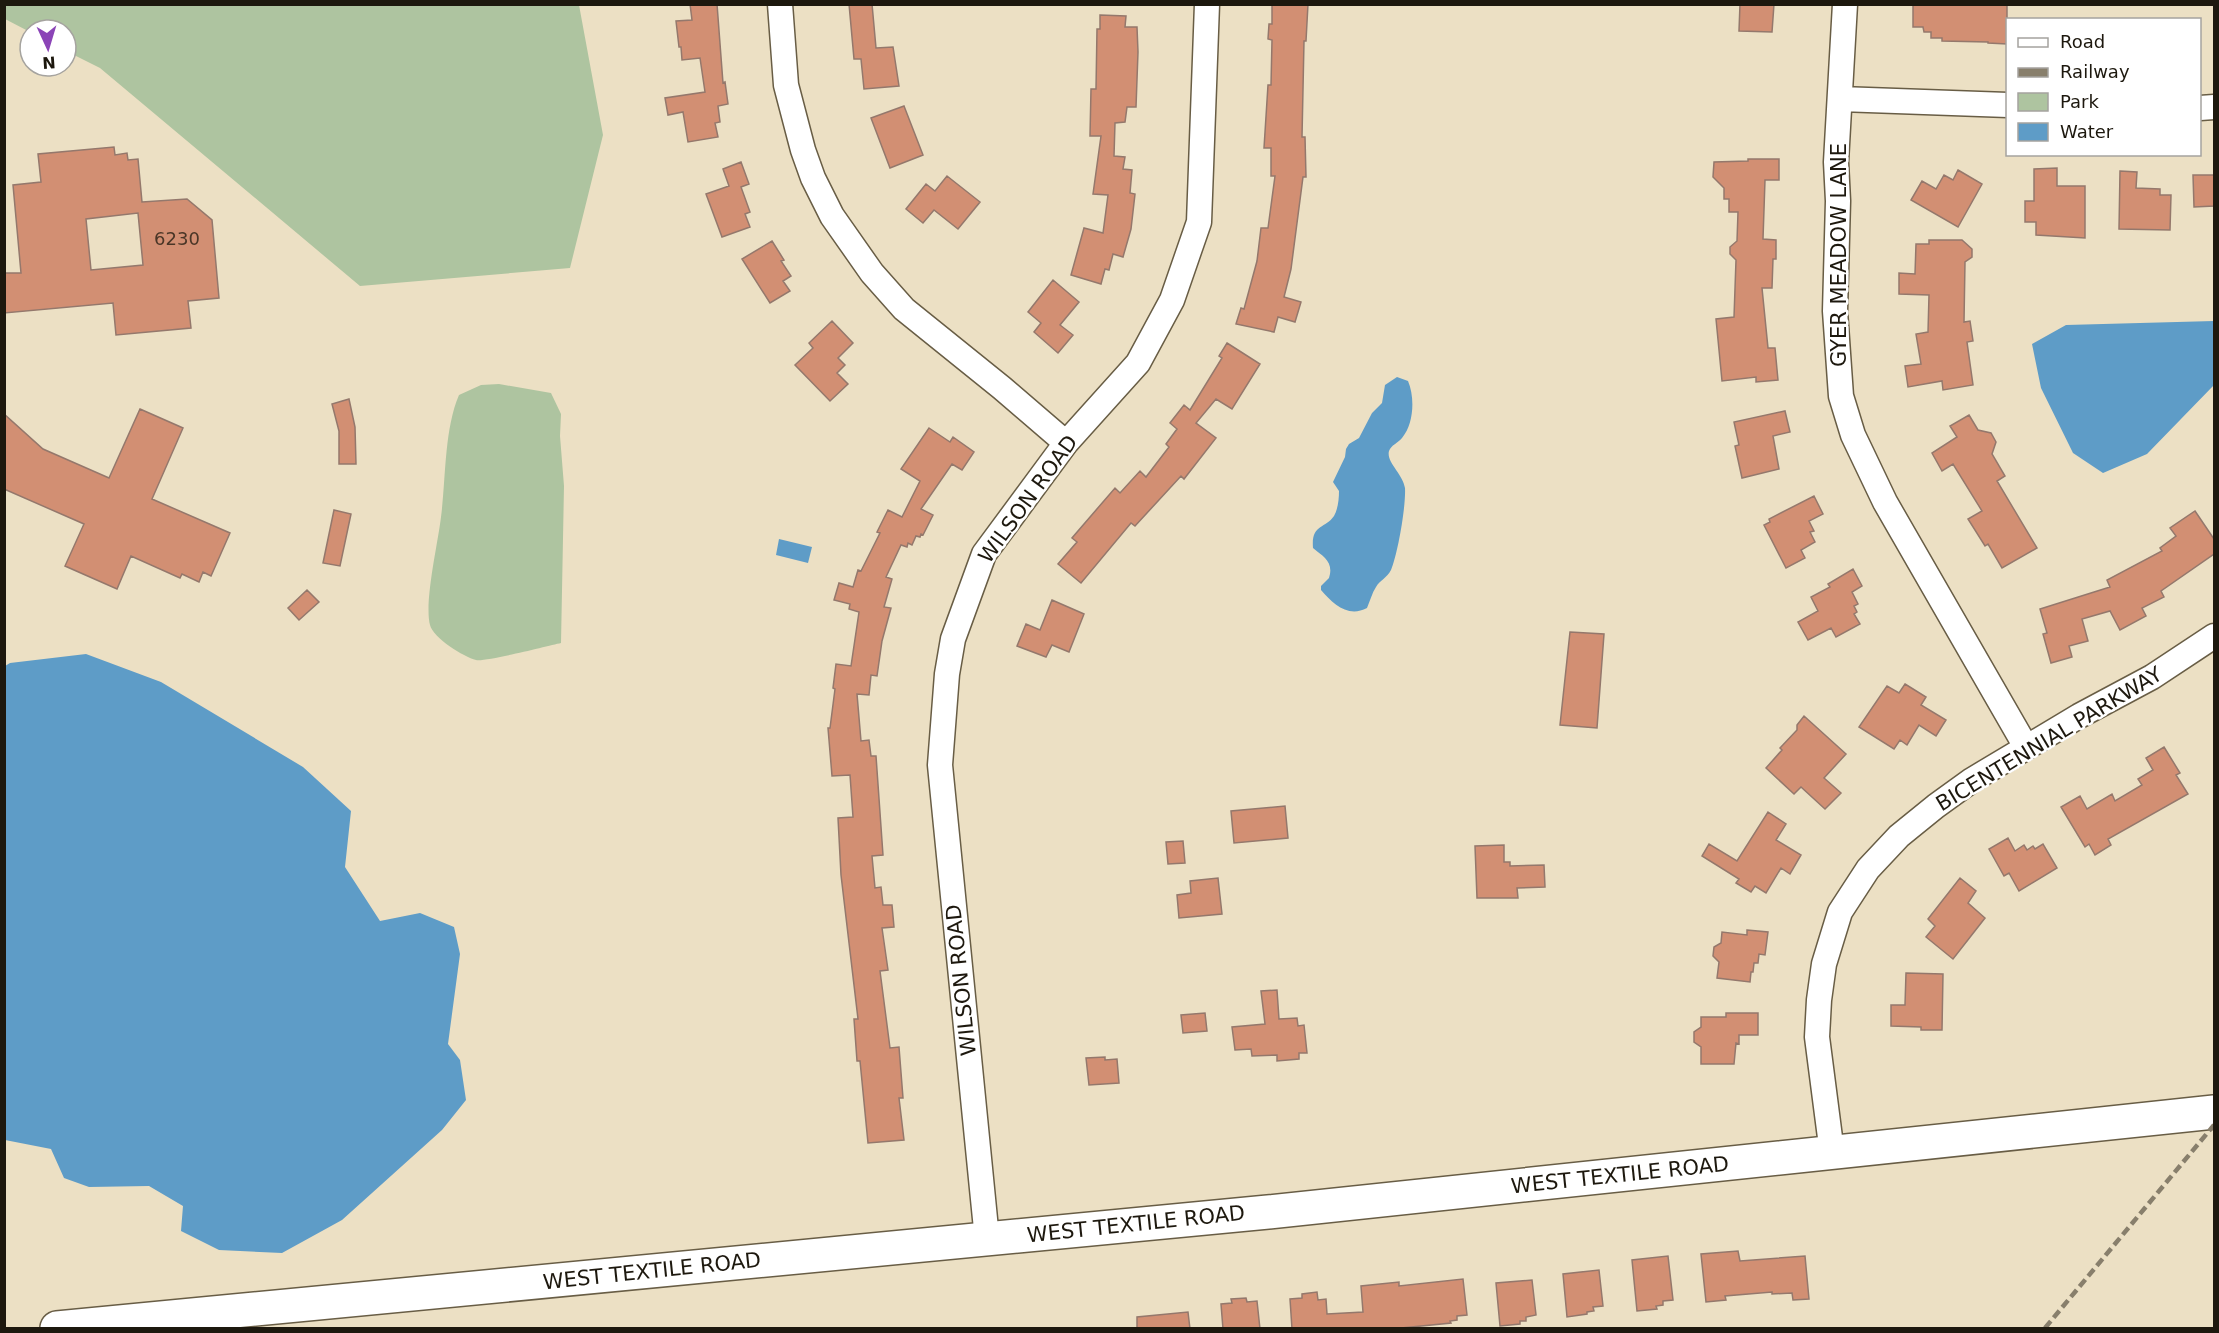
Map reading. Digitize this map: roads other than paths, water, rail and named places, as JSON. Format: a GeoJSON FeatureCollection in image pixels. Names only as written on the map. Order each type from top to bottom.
{"type":"FeatureCollection","features":[{"type":"Feature","properties":{"kind":"main road","name":"WEST TEXTILE ROAD"},"geometry":{"type":"LineString","coordinates":[[57,1329],[243,1320],[987,1239],[1268,1212],[2214,1112]]}},
{"type":"Feature","properties":{"kind":"street"},"geometry":{"type":"LineString","coordinates":[[780,4],[786,84],[803,150],[813,178],[832,216],[872,273],[904,309],[1066,443]]}},
{"type":"Feature","properties":{"kind":"street","name":"WILSON ROAD"},"geometry":{"type":"LineString","coordinates":[[987,1239],[940,765],[946,674],[953,639],[984,554],[1066,443],[1138,363],[1172,300],[1199,222],[1207,4]]}},
{"type":"Feature","properties":{"kind":"street","name":"GYER MEADOW LANE"},"geometry":{"type":"LineString","coordinates":[[1845,4],[1836,162],[1838,201],[1835,311],[1841,396],[1853,435],[1885,502],[2026,747]]}},
{"type":"Feature","properties":{"kind":"street"},"geometry":{"type":"LineString","coordinates":[[1840,99],[2006,105]]}},
{"type":"Feature","properties":{"kind":"street","name":"BICENTENNIAL PARKWAY"},"geometry":{"type":"LineString","coordinates":[[1832,1153],[1816,1038],[1819,1000],[1824,964],[1840,912],[1868,869],[1899,836],[1972,780],[2079,716],[2152,677],[2214,636]]}},
{"type":"Feature","properties":{"kind":"water"},"geometry":{"type":"Polygon","coordinates":[[[2214,321],[2214,385],[2147,454],[2103,473],[2073,453],[2041,388],[2032,344],[2066,325],[2214,321]]]}},
{"type":"Feature","properties":{"kind":"water"},"geometry":{"type":"Polygon","coordinates":[[[1397,377],[1408,381],[1412,402],[1411,418],[1406,432],[1389,451],[1390,459],[1405,488],[1399,541],[1391,570],[1376,587],[1367,608],[1360,611],[1347,610],[1341,608],[1321,590],[1321,586],[1329,578],[1330,568],[1327,560],[1313,548],[1314,535],[1334,516],[1339,491],[1333,482],[1345,457],[1346,449],[1349,444],[1359,438],[1372,413],[1382,403],[1385,385],[1397,377]]]}},
{"type":"Feature","properties":{"kind":"water"},"geometry":{"type":"Polygon","coordinates":[[[779,539],[812,547],[808,563],[776,555],[779,539]]]}},
{"type":"Feature","properties":{"kind":"water"},"geometry":{"type":"Polygon","coordinates":[[[86,654],[161,682],[303,767],[351,811],[345,867],[380,921],[420,913],[454,927],[460,954],[448,1044],[460,1060],[466,1100],[442,1130],[342,1220],[282,1253],[219,1250],[181,1231],[183,1206],[149,1186],[89,1187],[64,1178],[51,1149],[5,1140],[5,666],[10,663],[86,654]]]}},
{"type":"Feature","properties":{"kind":"railway"},"geometry":{"type":"LineString","coordinates":[[2045,1328],[2214,1125]]}}]}
